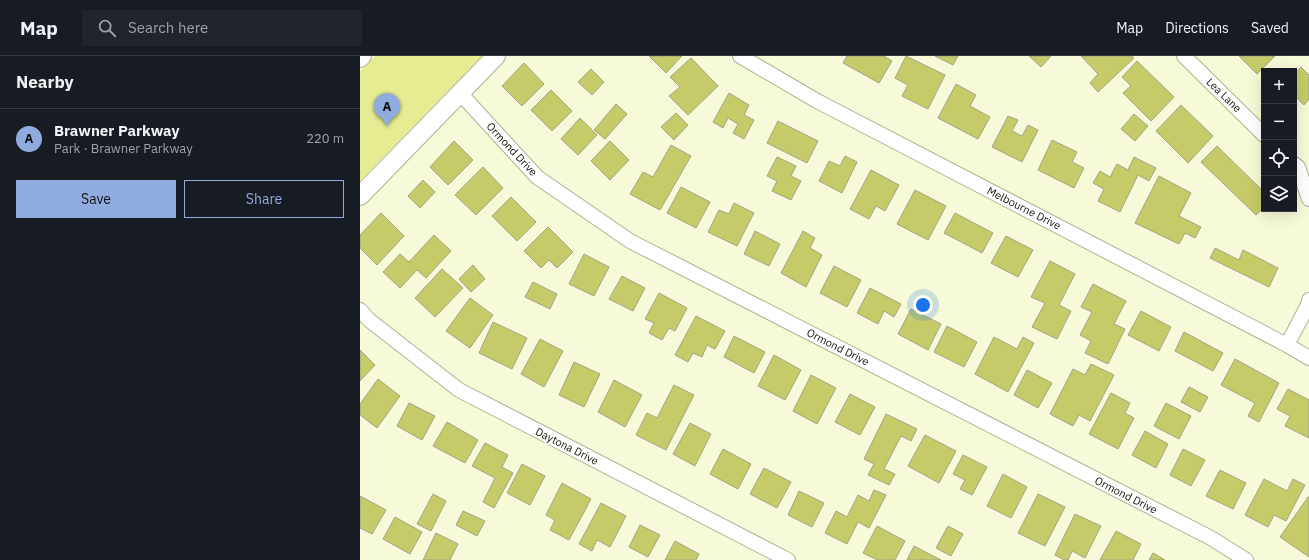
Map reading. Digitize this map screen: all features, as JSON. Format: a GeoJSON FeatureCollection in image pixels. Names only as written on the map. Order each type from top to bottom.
{"type":"FeatureCollection","features":[{"type":"Feature","properties":{"kind":"street"},"geometry":{"type":"LineString","coordinates":[[360,196],[496,56]]}},
{"type":"Feature","properties":{"kind":"street","name":"Melbourne Drive"},"geometry":{"type":"LineString","coordinates":[[740,56],[817,102],[1287,345],[1309,358]]}},
{"type":"Feature","properties":{"kind":"street","name":"Lea Lane"},"geometry":{"type":"LineString","coordinates":[[1184,56],[1261,132]]}},
{"type":"Feature","properties":{"kind":"street","name":"Ormond Drive"},"geometry":{"type":"LineString","coordinates":[[460,93],[537,177],[630,241],[1211,538],[1246,560]]}},
{"type":"Feature","properties":{"kind":"street"},"geometry":{"type":"LineString","coordinates":[[1297,167],[1309,199]]}},
{"type":"Feature","properties":{"kind":"street"},"geometry":{"type":"LineString","coordinates":[[1287,345],[1308,305],[1309,300]]}},
{"type":"Feature","properties":{"kind":"street","name":"Daytona Drive"},"geometry":{"type":"LineString","coordinates":[[360,310],[369,320],[459,390],[788,560]]}},
{"type":"Feature","properties":{"kind":"green space"},"geometry":{"type":"Polygon","coordinates":[[[375,56],[482,56],[360,181],[360,71],[375,56]]]}},
{"type":"Feature","properties":{"kind":"building"},"geometry":{"type":"Polygon","coordinates":[[[649,56],[682,56],[666,73],[649,56]]]}},
{"type":"Feature","properties":{"kind":"building"},"geometry":{"type":"Polygon","coordinates":[[[847,56],[884,56],[892,61],[879,83],[843,63],[847,56]]]}},
{"type":"Feature","properties":{"kind":"building"},"geometry":{"type":"Polygon","coordinates":[[[906,56],[945,75],[928,109],[902,96],[908,85],[895,78],[906,56]]]}},
{"type":"Feature","properties":{"kind":"building"},"geometry":{"type":"Polygon","coordinates":[[[935,56],[958,56],[953,65],[935,56]]]}},
{"type":"Feature","properties":{"kind":"building"},"geometry":{"type":"Polygon","coordinates":[[[1029,56],[1051,56],[1041,67],[1029,56]]]}},
{"type":"Feature","properties":{"kind":"building"},"geometry":{"type":"Polygon","coordinates":[[[1081,56],[1132,56],[1134,58],[1098,92],[1090,83],[1098,74],[1081,56]]]}},
{"type":"Feature","properties":{"kind":"building"},"geometry":{"type":"Polygon","coordinates":[[[1239,56],[1275,56],[1263,68],[1261,68],[1257,74],[1239,56]]]}},
{"type":"Feature","properties":{"kind":"building"},"geometry":{"type":"Polygon","coordinates":[[[691,58],[718,86],[688,115],[669,96],[680,87],[670,77],[691,58]]]}},
{"type":"Feature","properties":{"kind":"building"},"geometry":{"type":"Polygon","coordinates":[[[1137,61],[1174,97],[1151,121],[1123,93],[1131,86],[1122,77],[1137,61]]]}},
{"type":"Feature","properties":{"kind":"building"},"geometry":{"type":"Polygon","coordinates":[[[524,63],[544,84],[522,106],[502,86],[524,63]]]}},
{"type":"Feature","properties":{"kind":"building"},"geometry":{"type":"Polygon","coordinates":[[[1301,67],[1309,75],[1309,99],[1304,105],[1297,98],[1297,71],[1301,67]]]}},
{"type":"Feature","properties":{"kind":"building"},"geometry":{"type":"Polygon","coordinates":[[[591,69],[604,82],[592,95],[578,82],[591,69]]]}},
{"type":"Feature","properties":{"kind":"building"},"geometry":{"type":"Polygon","coordinates":[[[956,84],[976,95],[970,106],[990,117],[978,139],[938,118],[956,84]]]}},
{"type":"Feature","properties":{"kind":"building"},"geometry":{"type":"Polygon","coordinates":[[[551,90],[572,111],[552,131],[531,110],[551,90]]]}},
{"type":"Feature","properties":{"kind":"building"},"geometry":{"type":"Polygon","coordinates":[[[729,93],[749,105],[744,115],[754,120],[744,139],[733,133],[738,124],[728,118],[723,128],[713,122],[729,93]]]}},
{"type":"Feature","properties":{"kind":"building"},"geometry":{"type":"Polygon","coordinates":[[[616,104],[627,114],[605,139],[594,130],[616,104]]]}},
{"type":"Feature","properties":{"kind":"building"},"geometry":{"type":"Polygon","coordinates":[[[1181,105],[1213,136],[1188,163],[1156,131],[1181,105]]]}},
{"type":"Feature","properties":{"kind":"building"},"geometry":{"type":"Polygon","coordinates":[[[676,113],[688,125],[674,140],[661,127],[676,113]]]}},
{"type":"Feature","properties":{"kind":"building"},"geometry":{"type":"Polygon","coordinates":[[[1134,114],[1148,126],[1135,141],[1121,129],[1134,114]]]}},
{"type":"Feature","properties":{"kind":"building"},"geometry":{"type":"Polygon","coordinates":[[[1008,116],[1018,120],[1012,131],[1022,136],[1028,125],[1038,130],[1022,162],[992,147],[1008,116]]]}},
{"type":"Feature","properties":{"kind":"building"},"geometry":{"type":"Polygon","coordinates":[[[580,118],[597,135],[578,155],[561,139],[580,118]]]}},
{"type":"Feature","properties":{"kind":"building"},"geometry":{"type":"Polygon","coordinates":[[[778,121],[818,141],[807,163],[767,143],[778,121]]]}},
{"type":"Feature","properties":{"kind":"building"},"geometry":{"type":"Polygon","coordinates":[[[1052,140],[1077,152],[1072,162],[1084,168],[1074,188],[1038,170],[1052,140]]]}},
{"type":"Feature","properties":{"kind":"building"},"geometry":{"type":"Polygon","coordinates":[[[454,141],[473,160],[448,185],[430,167],[454,141]]]}},
{"type":"Feature","properties":{"kind":"building"},"geometry":{"type":"Polygon","coordinates":[[[610,141],[629,160],[610,180],[591,161],[610,141]]]}},
{"type":"Feature","properties":{"kind":"building"},"geometry":{"type":"Polygon","coordinates":[[[671,145],[691,156],[660,210],[630,194],[643,172],[653,177],[671,145]]]}},
{"type":"Feature","properties":{"kind":"building"},"geometry":{"type":"Polygon","coordinates":[[[1217,146],[1261,189],[1261,210],[1256,215],[1201,162],[1217,146]]]}},
{"type":"Feature","properties":{"kind":"building"},"geometry":{"type":"Polygon","coordinates":[[[845,156],[857,162],[842,193],[819,181],[829,161],[840,166],[845,156]]]}},
{"type":"Feature","properties":{"kind":"building"},"geometry":{"type":"Polygon","coordinates":[[[777,157],[796,166],[791,176],[801,181],[791,200],[772,191],[777,181],[767,176],[777,157]]]}},
{"type":"Feature","properties":{"kind":"building"},"geometry":{"type":"Polygon","coordinates":[[[1134,157],[1156,168],[1149,181],[1138,175],[1120,212],[1098,201],[1104,189],[1093,183],[1100,171],[1110,177],[1117,164],[1128,170],[1134,157]]]}},
{"type":"Feature","properties":{"kind":"building"},"geometry":{"type":"Polygon","coordinates":[[[483,167],[503,188],[476,215],[455,195],[483,167]]]}},
{"type":"Feature","properties":{"kind":"building"},"geometry":{"type":"Polygon","coordinates":[[[871,170],[899,185],[885,211],[876,206],[869,219],[850,209],[871,170]]]}},
{"type":"Feature","properties":{"kind":"building"},"geometry":{"type":"Polygon","coordinates":[[[1159,176],[1191,193],[1179,216],[1201,227],[1195,238],[1185,233],[1179,244],[1135,223],[1159,176]]]}},
{"type":"Feature","properties":{"kind":"building"},"geometry":{"type":"Polygon","coordinates":[[[423,180],[435,192],[420,208],[408,196],[423,180]]]}},
{"type":"Feature","properties":{"kind":"building"},"geometry":{"type":"Polygon","coordinates":[[[681,187],[710,202],[696,228],[667,213],[681,187]]]}},
{"type":"Feature","properties":{"kind":"building"},"geometry":{"type":"Polygon","coordinates":[[[915,190],[946,206],[928,240],[897,224],[915,190]]]}},
{"type":"Feature","properties":{"kind":"building"},"geometry":{"type":"Polygon","coordinates":[[[511,197],[536,222],[517,241],[492,216],[511,197]]]}},
{"type":"Feature","properties":{"kind":"building"},"geometry":{"type":"Polygon","coordinates":[[[734,203],[754,213],[737,246],[708,232],[719,210],[729,214],[734,203]]]}},
{"type":"Feature","properties":{"kind":"building"},"geometry":{"type":"Polygon","coordinates":[[[381,213],[404,236],[377,265],[360,248],[360,235],[381,213]]]}},
{"type":"Feature","properties":{"kind":"building"},"geometry":{"type":"Polygon","coordinates":[[[955,213],[993,233],[982,253],[944,233],[955,213]]]}},
{"type":"Feature","properties":{"kind":"building"},"geometry":{"type":"Polygon","coordinates":[[[548,227],[573,252],[557,268],[549,260],[541,268],[524,251],[548,227]]]}},
{"type":"Feature","properties":{"kind":"building"},"geometry":{"type":"Polygon","coordinates":[[[755,231],[780,244],[769,266],[744,254],[755,231]]]}},
{"type":"Feature","properties":{"kind":"building"},"geometry":{"type":"Polygon","coordinates":[[[803,231],[815,238],[810,248],[822,255],[806,287],[781,273],[803,231]]]}},
{"type":"Feature","properties":{"kind":"building"},"geometry":{"type":"Polygon","coordinates":[[[434,235],[451,251],[426,278],[417,270],[400,288],[383,272],[400,254],[409,262],[434,235]]]}},
{"type":"Feature","properties":{"kind":"building"},"geometry":{"type":"Polygon","coordinates":[[[1006,236],[1033,250],[1018,277],[991,263],[1006,236]]]}},
{"type":"Feature","properties":{"kind":"building"},"geometry":{"type":"Polygon","coordinates":[[[1215,248],[1239,260],[1243,250],[1278,268],[1269,287],[1210,258],[1215,248]]]}},
{"type":"Feature","properties":{"kind":"building"},"geometry":{"type":"Polygon","coordinates":[[[584,254],[609,267],[594,296],[569,284],[584,254]]]}},
{"type":"Feature","properties":{"kind":"building"},"geometry":{"type":"Polygon","coordinates":[[[1050,261],[1075,274],[1059,305],[1071,311],[1057,339],[1032,327],[1045,303],[1031,297],[1050,261]]]}},
{"type":"Feature","properties":{"kind":"building"},"geometry":{"type":"Polygon","coordinates":[[[473,265],[485,279],[471,292],[459,279],[473,265]]]}},
{"type":"Feature","properties":{"kind":"building"},"geometry":{"type":"Polygon","coordinates":[[[834,266],[861,280],[847,307],[820,293],[834,266]]]}},
{"type":"Feature","properties":{"kind":"building"},"geometry":{"type":"Polygon","coordinates":[[[442,269],[463,288],[435,317],[415,298],[442,269]]]}},
{"type":"Feature","properties":{"kind":"building"},"geometry":{"type":"Polygon","coordinates":[[[622,276],[645,288],[633,311],[609,299],[622,276]]]}},
{"type":"Feature","properties":{"kind":"building"},"geometry":{"type":"Polygon","coordinates":[[[533,282],[557,294],[550,309],[525,297],[533,282]]]}},
{"type":"Feature","properties":{"kind":"building"},"geometry":{"type":"Polygon","coordinates":[[[1093,284],[1126,301],[1114,324],[1125,329],[1108,364],[1085,353],[1091,341],[1080,335],[1092,312],[1081,307],[1093,284]]]}},
{"type":"Feature","properties":{"kind":"building"},"geometry":{"type":"Polygon","coordinates":[[[870,288],[901,304],[894,317],[884,311],[878,324],[857,313],[870,288]]]}},
{"type":"Feature","properties":{"kind":"building"},"geometry":{"type":"Polygon","coordinates":[[[659,293],[687,308],[675,331],[669,328],[662,340],[649,333],[654,323],[645,319],[659,293]]]}},
{"type":"Feature","properties":{"kind":"building"},"geometry":{"type":"Polygon","coordinates":[[[470,298],[493,315],[470,348],[446,331],[470,298]]]}},
{"type":"Feature","properties":{"kind":"building"},"geometry":{"type":"Polygon","coordinates":[[[911,309],[941,324],[928,350],[898,334],[911,309]]]}},
{"type":"Feature","properties":{"kind":"building"},"geometry":{"type":"Polygon","coordinates":[[[1141,311],[1171,327],[1159,351],[1128,335],[1141,311]]]}},
{"type":"Feature","properties":{"kind":"building"},"geometry":{"type":"Polygon","coordinates":[[[696,316],[725,331],[715,349],[707,345],[702,357],[693,353],[688,362],[675,355],[696,316]]]}},
{"type":"Feature","properties":{"kind":"building"},"geometry":{"type":"Polygon","coordinates":[[[493,322],[527,338],[512,369],[479,353],[493,322]]]}},
{"type":"Feature","properties":{"kind":"building"},"geometry":{"type":"Polygon","coordinates":[[[947,326],[977,342],[964,367],[934,352],[947,326]]]}},
{"type":"Feature","properties":{"kind":"building"},"geometry":{"type":"Polygon","coordinates":[[[1184,332],[1223,353],[1213,371],[1175,351],[1184,332]]]}},
{"type":"Feature","properties":{"kind":"building"},"geometry":{"type":"Polygon","coordinates":[[[734,336],[765,352],[754,373],[724,357],[734,336]]]}},
{"type":"Feature","properties":{"kind":"building"},"geometry":{"type":"Polygon","coordinates":[[[994,337],[1017,349],[1023,337],[1034,343],[1008,392],[975,374],[994,337]]]}},
{"type":"Feature","properties":{"kind":"building"},"geometry":{"type":"Polygon","coordinates":[[[540,339],[563,351],[544,387],[521,374],[540,339]]]}},
{"type":"Feature","properties":{"kind":"building"},"geometry":{"type":"Polygon","coordinates":[[[360,350],[375,365],[360,381],[360,350]]]}},
{"type":"Feature","properties":{"kind":"building"},"geometry":{"type":"Polygon","coordinates":[[[774,355],[801,370],[785,400],[758,386],[774,355]]]}},
{"type":"Feature","properties":{"kind":"building"},"geometry":{"type":"Polygon","coordinates":[[[1235,359],[1279,383],[1259,422],[1248,416],[1255,403],[1221,385],[1235,359]]]}},
{"type":"Feature","properties":{"kind":"building"},"geometry":{"type":"Polygon","coordinates":[[[574,362],[600,374],[584,407],[559,395],[574,362]]]}},
{"type":"Feature","properties":{"kind":"building"},"geometry":{"type":"Polygon","coordinates":[[[1091,364],[1114,375],[1090,421],[1079,415],[1073,426],[1050,414],[1073,369],[1085,375],[1091,364]]]}},
{"type":"Feature","properties":{"kind":"building"},"geometry":{"type":"Polygon","coordinates":[[[1027,370],[1052,383],[1038,408],[1014,395],[1027,370]]]}},
{"type":"Feature","properties":{"kind":"building"},"geometry":{"type":"Polygon","coordinates":[[[811,375],[836,388],[817,424],[793,411],[811,375]]]}},
{"type":"Feature","properties":{"kind":"building"},"geometry":{"type":"Polygon","coordinates":[[[378,379],[400,396],[377,428],[360,415],[360,404],[378,379]]]}},
{"type":"Feature","properties":{"kind":"building"},"geometry":{"type":"Polygon","coordinates":[[[614,380],[642,395],[625,427],[598,412],[614,380]]]}},
{"type":"Feature","properties":{"kind":"building"},"geometry":{"type":"Polygon","coordinates":[[[674,385],[694,395],[666,450],[636,435],[647,413],[657,418],[674,385]]]}},
{"type":"Feature","properties":{"kind":"building"},"geometry":{"type":"Polygon","coordinates":[[[1189,387],[1208,397],[1200,412],[1181,402],[1189,387]]]}},
{"type":"Feature","properties":{"kind":"building"},"geometry":{"type":"Polygon","coordinates":[[[1288,389],[1309,400],[1309,438],[1285,426],[1290,416],[1277,409],[1288,389]]]}},
{"type":"Feature","properties":{"kind":"building"},"geometry":{"type":"Polygon","coordinates":[[[1111,393],[1130,403],[1125,413],[1134,418],[1118,449],[1089,434],[1111,393]]]}},
{"type":"Feature","properties":{"kind":"building"},"geometry":{"type":"Polygon","coordinates":[[[850,394],[875,407],[860,435],[835,422],[850,394]]]}},
{"type":"Feature","properties":{"kind":"building"},"geometry":{"type":"Polygon","coordinates":[[[409,403],[435,416],[422,440],[397,426],[409,403]]]}},
{"type":"Feature","properties":{"kind":"building"},"geometry":{"type":"Polygon","coordinates":[[[1166,403],[1191,416],[1179,439],[1154,426],[1166,403]]]}},
{"type":"Feature","properties":{"kind":"building"},"geometry":{"type":"Polygon","coordinates":[[[886,414],[917,429],[911,441],[901,436],[884,469],[895,474],[889,485],[868,475],[874,464],[864,459],[886,414]]]}},
{"type":"Feature","properties":{"kind":"building"},"geometry":{"type":"Polygon","coordinates":[[[447,422],[478,440],[465,463],[433,446],[447,422]]]}},
{"type":"Feature","properties":{"kind":"building"},"geometry":{"type":"Polygon","coordinates":[[[690,423],[711,434],[695,466],[673,454],[690,423]]]}},
{"type":"Feature","properties":{"kind":"building"},"geometry":{"type":"Polygon","coordinates":[[[1145,431],[1168,444],[1156,468],[1132,455],[1145,431]]]}},
{"type":"Feature","properties":{"kind":"building"},"geometry":{"type":"Polygon","coordinates":[[[925,435],[956,451],[939,483],[908,466],[925,435]]]}},
{"type":"Feature","properties":{"kind":"building"},"geometry":{"type":"Polygon","coordinates":[[[485,443],[508,455],[502,467],[513,473],[494,508],[483,502],[495,478],[472,466],[485,443]]]}},
{"type":"Feature","properties":{"kind":"building"},"geometry":{"type":"Polygon","coordinates":[[[723,449],[751,464],[738,489],[710,474],[723,449]]]}},
{"type":"Feature","properties":{"kind":"building"},"geometry":{"type":"Polygon","coordinates":[[[1183,449],[1205,460],[1191,486],[1170,475],[1183,449]]]}},
{"type":"Feature","properties":{"kind":"building"},"geometry":{"type":"Polygon","coordinates":[[[963,455],[987,467],[972,495],[960,489],[965,480],[953,474],[963,455]]]}},
{"type":"Feature","properties":{"kind":"building"},"geometry":{"type":"Polygon","coordinates":[[[522,464],[545,476],[530,505],[507,493],[522,464]]]}},
{"type":"Feature","properties":{"kind":"building"},"geometry":{"type":"Polygon","coordinates":[[[764,468],[791,482],[777,508],[750,494],[764,468]]]}},
{"type":"Feature","properties":{"kind":"building"},"geometry":{"type":"Polygon","coordinates":[[[1220,470],[1246,483],[1233,509],[1206,496],[1220,470]]]}},
{"type":"Feature","properties":{"kind":"building"},"geometry":{"type":"Polygon","coordinates":[[[1003,474],[1027,487],[1011,518],[987,506],[1003,474]]]}},
{"type":"Feature","properties":{"kind":"building"},"geometry":{"type":"Polygon","coordinates":[[[1264,479],[1287,491],[1293,479],[1305,485],[1286,521],[1274,515],[1268,527],[1245,515],[1264,479]]]}},
{"type":"Feature","properties":{"kind":"building"},"geometry":{"type":"Polygon","coordinates":[[[562,483],[591,499],[569,540],[550,530],[555,520],[546,515],[562,483]]]}},
{"type":"Feature","properties":{"kind":"building"},"geometry":{"type":"Polygon","coordinates":[[[874,490],[886,495],[869,528],[858,522],[847,544],[825,533],[836,511],[847,517],[858,495],[869,501],[874,490]]]}},
{"type":"Feature","properties":{"kind":"building"},"geometry":{"type":"Polygon","coordinates":[[[799,491],[824,503],[812,527],[788,515],[799,491]]]}},
{"type":"Feature","properties":{"kind":"building"},"geometry":{"type":"Polygon","coordinates":[[[433,494],[446,501],[431,531],[417,524],[433,494]]]}},
{"type":"Feature","properties":{"kind":"building"},"geometry":{"type":"Polygon","coordinates":[[[1038,494],[1065,507],[1045,546],[1018,533],[1038,494]]]}},
{"type":"Feature","properties":{"kind":"building"},"geometry":{"type":"Polygon","coordinates":[[[360,496],[386,510],[372,534],[360,528],[360,496]]]}},
{"type":"Feature","properties":{"kind":"building"},"geometry":{"type":"Polygon","coordinates":[[[1309,497],[1309,557],[1280,537],[1309,497]]]}},
{"type":"Feature","properties":{"kind":"building"},"geometry":{"type":"Polygon","coordinates":[[[601,503],[626,516],[610,547],[597,540],[592,551],[579,544],[601,503]]]}},
{"type":"Feature","properties":{"kind":"building"},"geometry":{"type":"Polygon","coordinates":[[[463,511],[485,521],[477,536],[456,525],[463,511]]]}},
{"type":"Feature","properties":{"kind":"building"},"geometry":{"type":"Polygon","coordinates":[[[1075,514],[1101,526],[1085,558],[1072,551],[1068,560],[1064,560],[1055,555],[1075,514]]]}},
{"type":"Feature","properties":{"kind":"building"},"geometry":{"type":"Polygon","coordinates":[[[395,517],[422,532],[410,554],[383,539],[395,517]]]}},
{"type":"Feature","properties":{"kind":"building"},"geometry":{"type":"Polygon","coordinates":[[[640,525],[660,535],[648,557],[629,547],[640,525]]]}},
{"type":"Feature","properties":{"kind":"building"},"geometry":{"type":"Polygon","coordinates":[[[877,526],[905,541],[895,560],[877,560],[863,553],[877,526]]]}},
{"type":"Feature","properties":{"kind":"building"},"geometry":{"type":"Polygon","coordinates":[[[948,526],[963,534],[951,556],[936,548],[948,526]]]}},
{"type":"Feature","properties":{"kind":"building"},"geometry":{"type":"Polygon","coordinates":[[[1116,531],[1141,544],[1133,560],[1100,560],[1116,531]]]}},
{"type":"Feature","properties":{"kind":"building"},"geometry":{"type":"Polygon","coordinates":[[[436,533],[458,544],[450,560],[423,560],[436,533]]]}},
{"type":"Feature","properties":{"kind":"building"},"geometry":{"type":"Polygon","coordinates":[[[675,541],[699,554],[696,560],[665,560],[675,541]]]}},
{"type":"Feature","properties":{"kind":"building"},"geometry":{"type":"Polygon","coordinates":[[[914,546],[941,560],[907,560],[914,546]]]}},
{"type":"Feature","properties":{"kind":"building"},"geometry":{"type":"Polygon","coordinates":[[[1153,553],[1165,560],[1149,560],[1153,553]]]}},
{"type":"Feature","properties":{"kind":"place","name":"Brawner Parkway"},"geometry":{"type":"Point","coordinates":[387,126]}}]}
